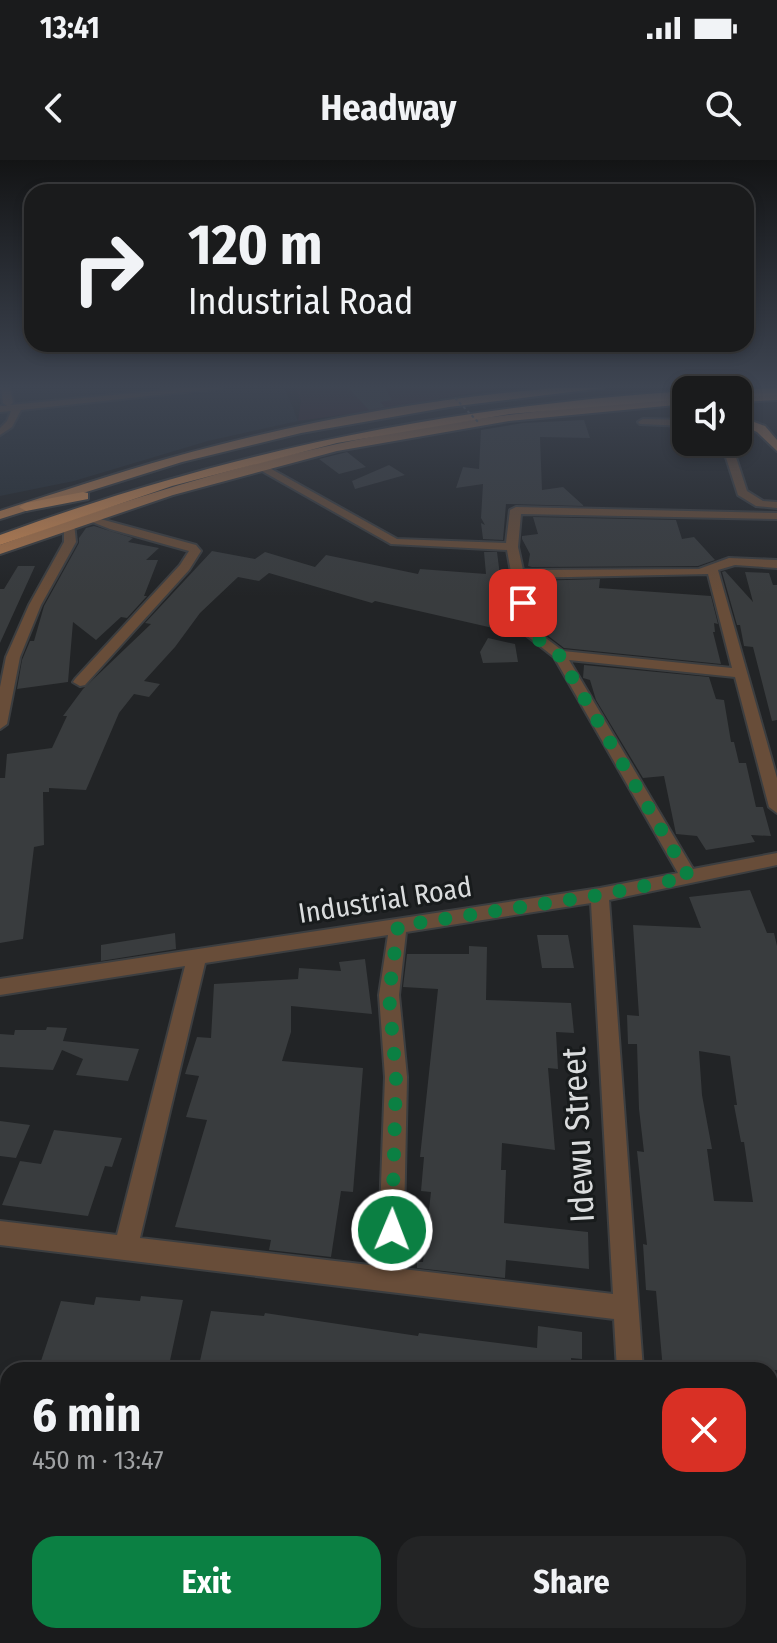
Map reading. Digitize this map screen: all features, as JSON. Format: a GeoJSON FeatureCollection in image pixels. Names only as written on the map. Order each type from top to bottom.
{"type":"FeatureCollection","features":[{"type":"Feature","properties":{"kind":"highway"},"geometry":{"type":"LineString","coordinates":[[30,509],[214,457]]}},
{"type":"Feature","properties":{"kind":"highway"},"geometry":{"type":"LineString","coordinates":[[0,540],[117,497],[271,457]]}},
{"type":"Feature","properties":{"kind":"highway"},"geometry":{"type":"LineString","coordinates":[[0,524],[30,509],[79,494]]}},
{"type":"Feature","properties":{"kind":"main road"},"geometry":{"type":"LineString","coordinates":[[0,550],[86,516],[277,457]]}},
{"type":"Feature","properties":{"kind":"main road"},"geometry":{"type":"LineString","coordinates":[[0,515],[30,509]]}},
{"type":"Feature","properties":{"kind":"street"},"geometry":{"type":"LineString","coordinates":[[731,457],[742,493],[760,504],[777,505]]}},
{"type":"Feature","properties":{"kind":"street"},"geometry":{"type":"LineString","coordinates":[[257,464],[395,542],[512,547]]}},
{"type":"Feature","properties":{"kind":"street"},"geometry":{"type":"LineString","coordinates":[[689,877],[559,655],[529,632],[512,547],[516,510],[777,516]]}},
{"type":"Feature","properties":{"kind":"street"},"geometry":{"type":"LineString","coordinates":[[80,682],[185,567],[195,551],[192,547],[114,527],[86,516]]}},
{"type":"Feature","properties":{"kind":"street"},"geometry":{"type":"LineString","coordinates":[[0,724],[13,657],[35,605],[70,542],[68,523]]}},
{"type":"Feature","properties":{"kind":"street"},"geometry":{"type":"LineString","coordinates":[[517,574],[699,573],[713,571],[720,564],[730,562],[777,564]]}},
{"type":"Feature","properties":{"kind":"street"},"geometry":{"type":"LineString","coordinates":[[713,571],[777,807]]}},
{"type":"Feature","properties":{"kind":"street"},"geometry":{"type":"LineString","coordinates":[[559,655],[740,673]]}},
{"type":"Feature","properties":{"kind":"street","name":"Industrial Road"},"geometry":{"type":"LineString","coordinates":[[0,987],[600,895],[777,859]]}},
{"type":"Feature","properties":{"kind":"street","name":"Idewu Street"},"geometry":{"type":"LineString","coordinates":[[600,895],[613,1059],[629,1362]]}},
{"type":"Feature","properties":{"kind":"street"},"geometry":{"type":"LineString","coordinates":[[390,1280],[396,1077],[389,995],[398,926]]}},
{"type":"Feature","properties":{"kind":"street"},"geometry":{"type":"LineString","coordinates":[[126,1248],[196,959]]}},
{"type":"Feature","properties":{"kind":"street"},"geometry":{"type":"LineString","coordinates":[[0,1233],[625,1308]]}},
{"type":"Feature","properties":{"kind":"shaded area"},"geometry":{"type":"Polygon","coordinates":[[[0,457],[154,457],[74,481],[0,496],[0,457]]]}},
{"type":"Feature","properties":{"kind":"building"},"geometry":{"type":"Polygon","coordinates":[[[354,457],[366,467],[339,474],[319,459],[354,457]]]}},
{"type":"Feature","properties":{"kind":"building"},"geometry":{"type":"Polygon","coordinates":[[[480,457],[541,457],[542,490],[563,487],[584,506],[506,504],[503,540],[483,539],[483,484],[456,488],[463,467],[479,469],[480,457]]]}},
{"type":"Feature","properties":{"kind":"building"},"geometry":{"type":"Polygon","coordinates":[[[389,465],[405,475],[355,489],[352,481],[389,465]]]}},
{"type":"Feature","properties":{"kind":"building"},"geometry":{"type":"Polygon","coordinates":[[[533,517],[676,520],[682,539],[694,537],[715,560],[698,566],[532,567],[528,566],[530,554],[522,536],[538,534],[533,517]]]}},
{"type":"Feature","properties":{"kind":"building"},"geometry":{"type":"Polygon","coordinates":[[[94,526],[133,538],[128,542],[159,548],[146,560],[158,560],[144,596],[147,596],[127,618],[121,617],[96,640],[73,622],[68,682],[17,689],[22,660],[30,641],[34,641],[44,606],[79,538],[86,528],[94,526]]]}},
{"type":"Feature","properties":{"kind":"building"},"geometry":{"type":"Polygon","coordinates":[[[212,551],[255,559],[265,552],[315,567],[326,555],[418,574],[420,569],[486,574],[484,552],[497,552],[501,583],[506,583],[513,626],[509,624],[506,631],[375,601],[372,603],[269,573],[259,581],[238,577],[200,613],[144,681],[160,684],[149,697],[134,694],[119,713],[86,790],[49,788],[49,792],[43,792],[44,845],[34,847],[23,939],[0,943],[0,778],[5,778],[7,754],[52,748],[67,716],[63,716],[83,689],[151,624],[145,623],[212,551]]]}},
{"type":"Feature","properties":{"kind":"building"},"geometry":{"type":"Polygon","coordinates":[[[18,566],[35,566],[0,643],[0,589],[4,589],[18,566]]]}},
{"type":"Feature","properties":{"kind":"building"},"geometry":{"type":"Polygon","coordinates":[[[725,571],[753,602],[745,572],[769,573],[773,585],[777,585],[777,720],[772,721],[753,647],[744,646],[722,572],[725,571]]]}},
{"type":"Feature","properties":{"kind":"building"},"geometry":{"type":"Polygon","coordinates":[[[600,579],[599,588],[711,596],[718,624],[714,623],[713,632],[721,664],[564,648],[538,628],[530,593],[531,581],[600,579]]]}},
{"type":"Feature","properties":{"kind":"building"},"geometry":{"type":"Polygon","coordinates":[[[488,638],[515,644],[518,662],[483,663],[480,652],[488,638]]]}},
{"type":"Feature","properties":{"kind":"building"},"geometry":{"type":"Polygon","coordinates":[[[584,665],[709,677],[716,699],[724,700],[731,742],[734,742],[739,763],[746,763],[756,807],[763,807],[771,836],[751,835],[755,842],[706,850],[697,836],[676,834],[664,776],[643,778],[596,700],[590,680],[583,678],[584,665]]]}},
{"type":"Feature","properties":{"kind":"building"},"geometry":{"type":"Polygon","coordinates":[[[750,890],[767,933],[774,933],[777,946],[777,1362],[662,1362],[656,1291],[646,1290],[643,1244],[647,1245],[637,1151],[644,1152],[637,1044],[628,1044],[627,1015],[639,1016],[633,925],[701,928],[689,897],[750,890]],[[699,1051],[702,1095],[712,1149],[707,1149],[714,1201],[753,1202],[744,1142],[741,1142],[734,1105],[737,1105],[730,1056],[699,1051]]]}},
{"type":"Feature","properties":{"kind":"building"},"geometry":{"type":"Polygon","coordinates":[[[175,933],[176,949],[101,961],[101,945],[175,933]]]}},
{"type":"Feature","properties":{"kind":"building"},"geometry":{"type":"Polygon","coordinates":[[[537,935],[568,935],[574,968],[542,968],[537,935]]]}},
{"type":"Feature","properties":{"kind":"building"},"geometry":{"type":"Polygon","coordinates":[[[469,946],[487,947],[486,1000],[571,1003],[574,1033],[556,1032],[558,1069],[548,1068],[555,1150],[502,1143],[501,1170],[506,1170],[504,1223],[588,1232],[589,1269],[506,1260],[505,1278],[417,1268],[417,1262],[423,1262],[431,1192],[421,1191],[424,1157],[420,1157],[438,989],[403,987],[407,954],[469,954],[469,946]]]}},
{"type":"Feature","properties":{"kind":"building"},"geometry":{"type":"Polygon","coordinates":[[[365,959],[372,1014],[291,1006],[291,1032],[282,1061],[363,1068],[353,1192],[341,1191],[331,1257],[269,1250],[271,1240],[175,1227],[207,1120],[186,1117],[199,1076],[185,1074],[197,1037],[211,1038],[214,984],[298,979],[299,968],[341,971],[339,962],[365,959]]]}},
{"type":"Feature","properties":{"kind":"building"},"geometry":{"type":"Polygon","coordinates":[[[47,1027],[67,1028],[63,1041],[139,1049],[128,1081],[76,1075],[83,1059],[62,1050],[53,1070],[0,1067],[0,1034],[14,1035],[15,1030],[46,1030],[47,1027]]]}},
{"type":"Feature","properties":{"kind":"building"},"geometry":{"type":"Polygon","coordinates":[[[0,1121],[30,1125],[16,1158],[0,1156],[0,1121]]]}},
{"type":"Feature","properties":{"kind":"building"},"geometry":{"type":"Polygon","coordinates":[[[54,1130],[122,1138],[112,1167],[105,1166],[88,1216],[2,1205],[20,1161],[41,1164],[54,1130]]]}},
{"type":"Feature","properties":{"kind":"building"},"geometry":{"type":"Polygon","coordinates":[[[141,1296],[183,1300],[170,1362],[41,1362],[61,1301],[94,1305],[96,1297],[140,1301],[141,1296]]]}},
{"type":"Feature","properties":{"kind":"building"},"geometry":{"type":"Polygon","coordinates":[[[211,1311],[264,1316],[265,1313],[418,1336],[419,1333],[537,1348],[538,1326],[582,1332],[582,1359],[571,1358],[571,1362],[200,1362],[211,1311]]]}},
{"type":"Feature","properties":{"kind":"route"},"geometry":{"type":"LineString","coordinates":[[392,1230],[396,1077],[389,995],[398,926],[600,895],[689,877],[559,655],[529,632],[523,603]]}}]}
